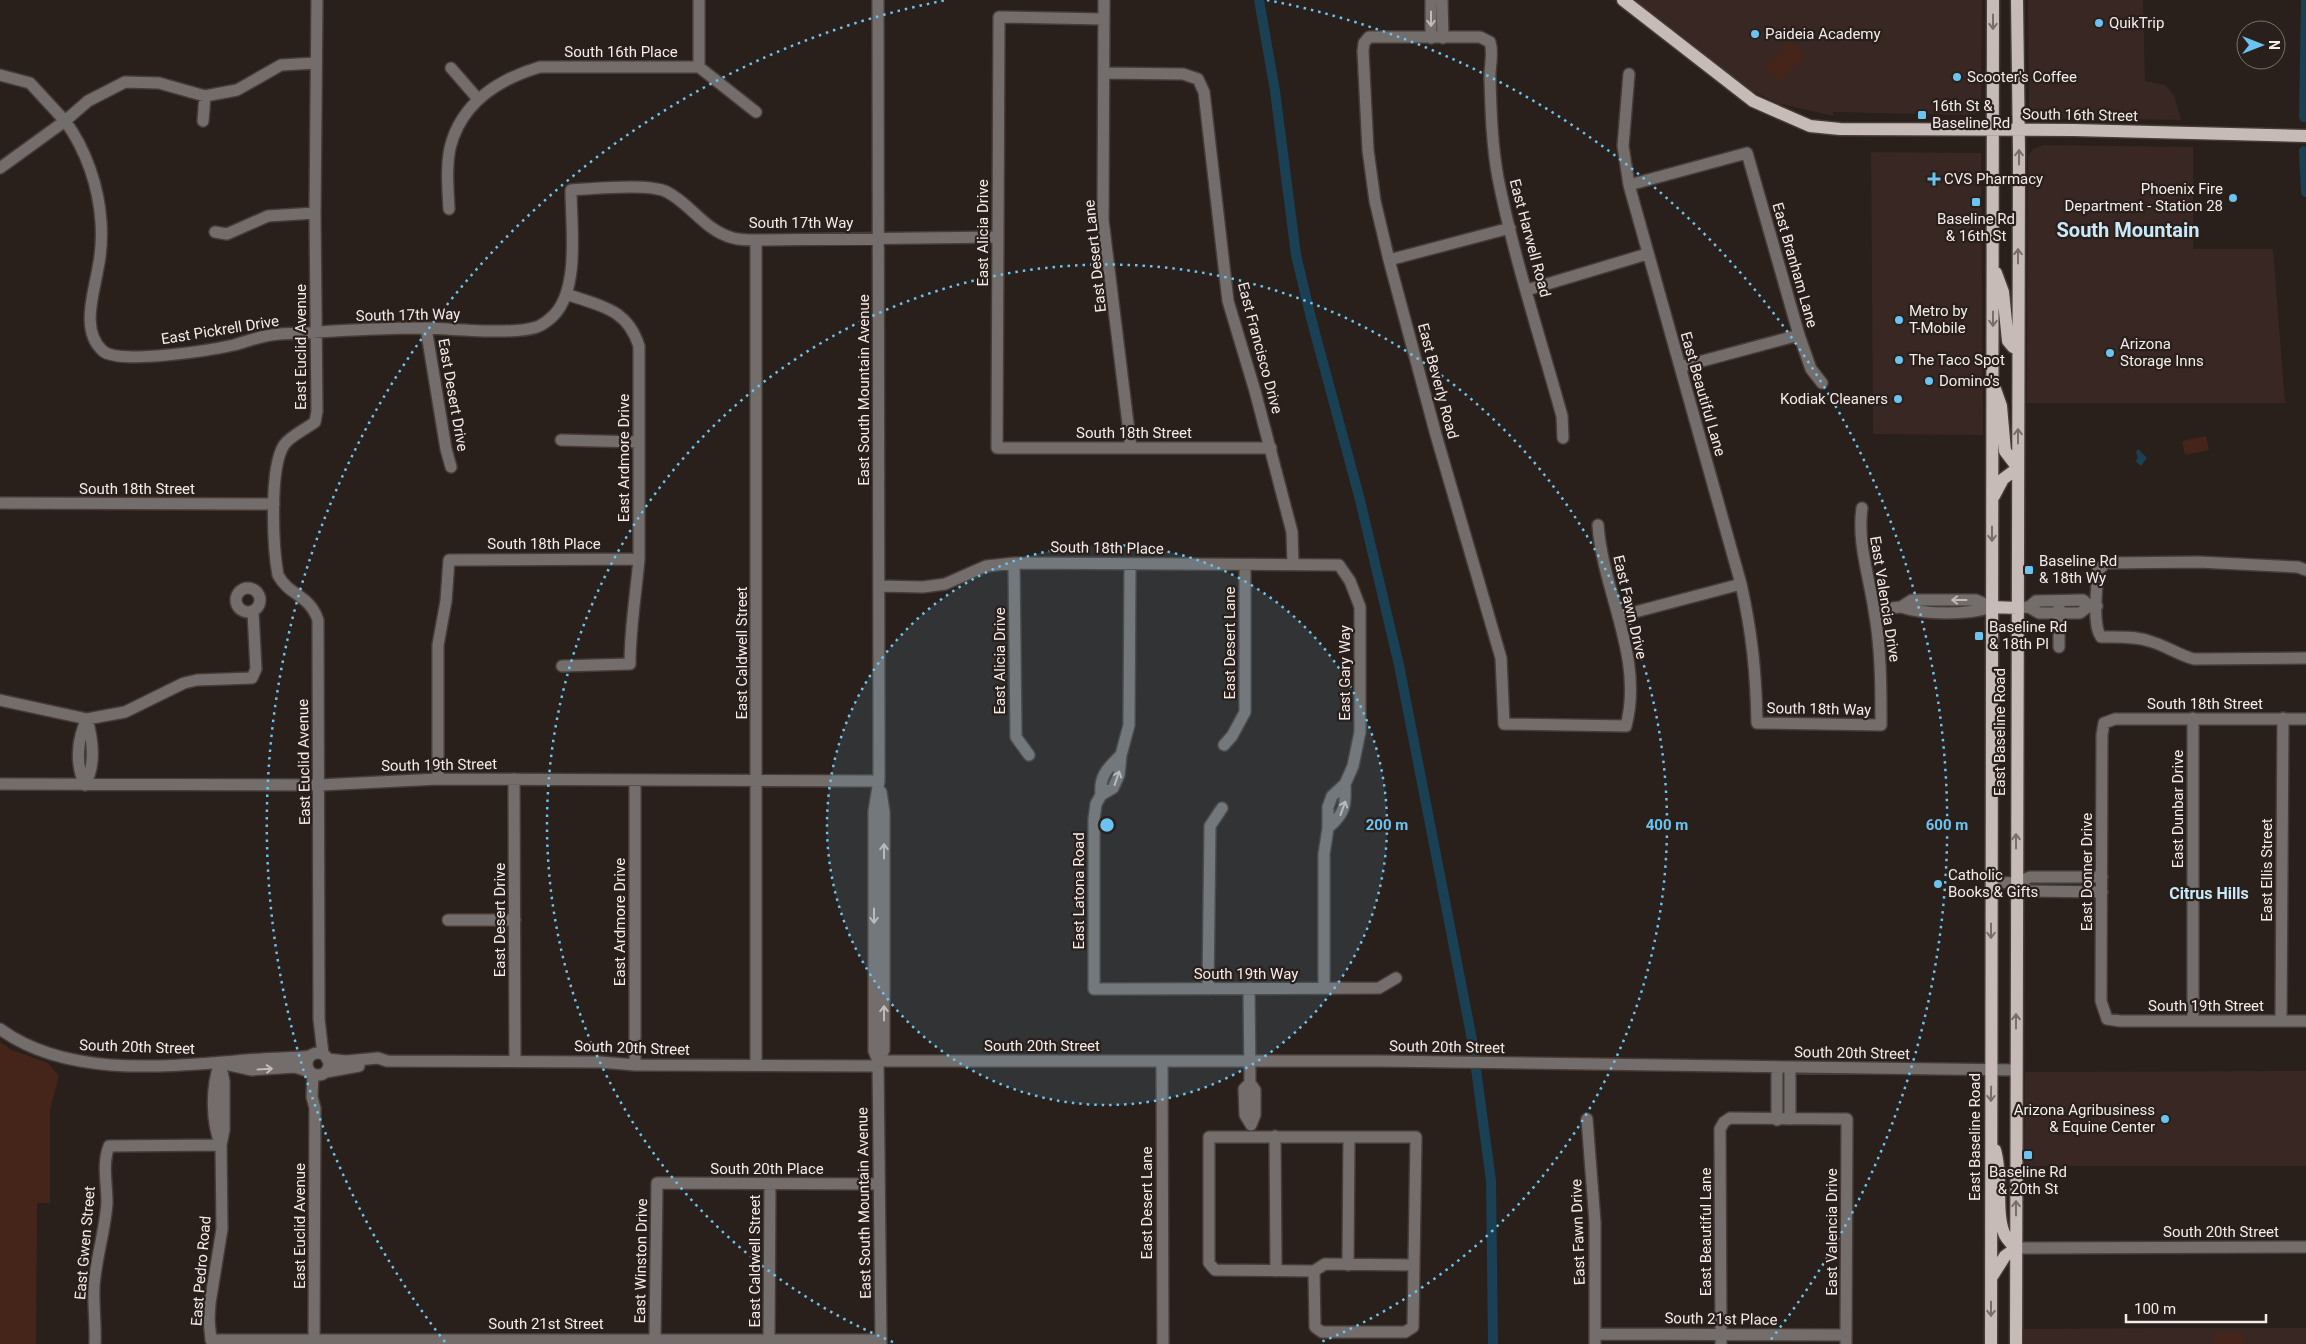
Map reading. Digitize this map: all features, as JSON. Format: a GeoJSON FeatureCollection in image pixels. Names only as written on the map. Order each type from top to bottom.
{"type":"FeatureCollection","features":[{"type":"Feature","properties":{"kind":"main road","name":"South 16th Street"},"geometry":{"type":"LineString","coordinates":[[1623,0],[1753,102],[1810,126],[1840,129],[2019,130],[2301,136]]}},
{"type":"Feature","properties":{"kind":"main road","name":"East Baseline Road"},"geometry":{"type":"LineString","coordinates":[[1991,1344],[1993,0]]}},
{"type":"Feature","properties":{"kind":"main road","name":"East Baseline Road"},"geometry":{"type":"LineString","coordinates":[[2016,1344],[2016,883],[2023,607],[2018,468],[2019,130],[2017,0]]}},
{"type":"Feature","properties":{"kind":"main road"},"geometry":{"type":"LineString","coordinates":[[1993,266],[2003,292],[2008,341],[2013,347],[2018,348]]}},
{"type":"Feature","properties":{"kind":"main road"},"geometry":{"type":"LineString","coordinates":[[1992,382],[2001,406],[2005,451],[2018,468],[2003,480],[1992,501]]}},
{"type":"Feature","properties":{"kind":"main road"},"geometry":{"type":"LineString","coordinates":[[1992,608],[2023,607]]}},
{"type":"Feature","properties":{"kind":"main road"},"geometry":{"type":"LineString","coordinates":[[1991,1136],[2000,1166],[2002,1226],[2007,1238],[2016,1248],[2005,1256],[1991,1278]]}},
{"type":"Feature","properties":{"kind":"street","name":"East Euclid Avenue"},"geometry":{"type":"LineString","coordinates":[[317,0],[315,63],[317,411],[315,422],[284,444],[276,465],[274,504],[278,575],[283,584],[310,603],[318,620],[320,785],[318,1056]]}},
{"type":"Feature","properties":{"kind":"street"},"geometry":{"type":"LineString","coordinates":[[699,0],[699,67]]}},
{"type":"Feature","properties":{"kind":"street","name":"East South Mountain Avenue"},"geometry":{"type":"LineString","coordinates":[[878,0],[879,781],[884,812],[884,1050],[877,1063],[881,1342]]}},
{"type":"Feature","properties":{"kind":"street","name":"East Desert Lane"},"geometry":{"type":"LineString","coordinates":[[1104,0],[1103,220],[1131,448]]}},
{"type":"Feature","properties":{"kind":"street"},"geometry":{"type":"LineString","coordinates":[[1431,0],[1437,38]]}},
{"type":"Feature","properties":{"kind":"street"},"geometry":{"type":"LineString","coordinates":[[1437,38],[1442,0]]}},
{"type":"Feature","properties":{"kind":"street","name":"East Alicia Drive"},"geometry":{"type":"LineString","coordinates":[[997,448],[999,17],[1104,19]]}},
{"type":"Feature","properties":{"kind":"street","name":"East Harwell Road"},"geometry":{"type":"LineString","coordinates":[[1437,38],[1480,37],[1490,42],[1492,50],[1490,75],[1491,124],[1498,177],[1510,228],[1562,416],[1563,438]]}},
{"type":"Feature","properties":{"kind":"street","name":"East Beverly Road"},"geometry":{"type":"LineString","coordinates":[[1437,38],[1369,38],[1364,43],[1368,150],[1375,201],[1389,260],[1501,658],[1504,724],[1626,726]]}},
{"type":"Feature","properties":{"kind":"street"},"geometry":{"type":"LineString","coordinates":[[0,168],[65,121],[88,101],[124,82],[159,83],[205,96],[237,90],[282,65],[315,63]]}},
{"type":"Feature","properties":{"kind":"street","name":"South 16th Place"},"geometry":{"type":"LineString","coordinates":[[449,209],[447,169],[451,146],[462,122],[478,99],[515,74],[540,68],[699,67],[756,112]]}},
{"type":"Feature","properties":{"kind":"street"},"geometry":{"type":"LineString","coordinates":[[451,68],[478,99]]}},
{"type":"Feature","properties":{"kind":"street","name":"East Francisco Drive"},"geometry":{"type":"LineString","coordinates":[[1104,73],[1183,74],[1198,79],[1204,92],[1228,301],[1271,448],[1292,532],[1293,564]]}},
{"type":"Feature","properties":{"kind":"street","name":"East Beautiful Lane"},"geometry":{"type":"LineString","coordinates":[[1629,74],[1623,146],[1628,185],[1741,584],[1751,627],[1756,670],[1757,723]]}},
{"type":"Feature","properties":{"kind":"street"},"geometry":{"type":"LineString","coordinates":[[0,76],[30,83],[65,121]]}},
{"type":"Feature","properties":{"kind":"street"},"geometry":{"type":"LineString","coordinates":[[203,121],[205,96]]}},
{"type":"Feature","properties":{"kind":"street","name":"East Pickrell Drive"},"geometry":{"type":"LineString","coordinates":[[65,121],[83,153],[95,188],[101,223],[99,265],[90,313],[95,342],[105,353],[126,358],[194,352],[233,345],[268,335],[316,332]]}},
{"type":"Feature","properties":{"kind":"street","name":"East Branham Lane"},"geometry":{"type":"LineString","coordinates":[[1628,185],[1747,152],[1799,335],[1811,369],[1822,383]]}},
{"type":"Feature","properties":{"kind":"street","name":"South 17th Way"},"geometry":{"type":"LineString","coordinates":[[316,332],[426,328],[518,330],[538,326],[554,315],[566,294],[571,278],[571,190],[641,188],[666,191],[717,231],[732,238],[756,240],[998,237]]}},
{"type":"Feature","properties":{"kind":"street"},"geometry":{"type":"LineString","coordinates":[[215,232],[227,234],[268,216],[315,212]]}},
{"type":"Feature","properties":{"kind":"street"},"geometry":{"type":"LineString","coordinates":[[1389,260],[1510,228]]}},
{"type":"Feature","properties":{"kind":"street","name":"East Caldwell Street"},"geometry":{"type":"LineString","coordinates":[[756,240],[756,1065]]}},
{"type":"Feature","properties":{"kind":"street"},"geometry":{"type":"LineString","coordinates":[[1527,290],[1647,254]]}},
{"type":"Feature","properties":{"kind":"street","name":"East Ardmore Drive"},"geometry":{"type":"LineString","coordinates":[[562,666],[630,664],[630,631],[638,559],[639,346],[634,329],[622,317],[610,310],[566,294]]}},
{"type":"Feature","properties":{"kind":"street","name":"East Desert Drive"},"geometry":{"type":"LineString","coordinates":[[426,328],[446,449],[451,467]]}},
{"type":"Feature","properties":{"kind":"street"},"geometry":{"type":"LineString","coordinates":[[1680,367],[1799,335]]}},
{"type":"Feature","properties":{"kind":"street"},"geometry":{"type":"LineString","coordinates":[[561,440],[639,442]]}},
{"type":"Feature","properties":{"kind":"street","name":"South 18th Street"},"geometry":{"type":"LineString","coordinates":[[997,448],[1271,448]]}},
{"type":"Feature","properties":{"kind":"street","name":"South 18th Street"},"geometry":{"type":"LineString","coordinates":[[0,503],[274,504]]}},
{"type":"Feature","properties":{"kind":"street","name":"East Valencia Drive"},"geometry":{"type":"LineString","coordinates":[[1862,508],[1859,528],[1881,659],[1881,725]]}},
{"type":"Feature","properties":{"kind":"street","name":"East Fawn Drive"},"geometry":{"type":"LineString","coordinates":[[1598,525],[1600,546],[1620,616],[1630,679],[1630,711],[1626,726]]}},
{"type":"Feature","properties":{"kind":"street","name":"South 18th Place"},"geometry":{"type":"LineString","coordinates":[[438,779],[438,645],[446,601],[449,560],[638,559]]}},
{"type":"Feature","properties":{"kind":"street"},"geometry":{"type":"LineString","coordinates":[[2306,570],[2298,567],[2199,562],[2106,562],[2098,570],[2093,606],[2097,632],[2101,637],[2144,639],[2194,659],[2306,658]]}},
{"type":"Feature","properties":{"kind":"street","name":"East Alicia Drive"},"geometry":{"type":"LineString","coordinates":[[1014,563],[1016,738],[1028,754]]}},
{"type":"Feature","properties":{"kind":"street","name":"South 18th Place"},"geometry":{"type":"LineString","coordinates":[[879,586],[923,587],[945,584],[986,566],[1014,563],[1339,565]]}},
{"type":"Feature","properties":{"kind":"street","name":"East Latona Road"},"geometry":{"type":"LineString","coordinates":[[1094,989],[1094,819],[1096,804],[1102,795],[1100,783],[1107,769],[1121,755],[1129,725],[1130,564]]}},
{"type":"Feature","properties":{"kind":"street","name":"East Desert Lane"},"geometry":{"type":"LineString","coordinates":[[1224,745],[1232,736],[1245,712],[1245,565]]}},
{"type":"Feature","properties":{"kind":"street","name":"East Gary Way"},"geometry":{"type":"LineString","coordinates":[[1324,988],[1324,854],[1328,828],[1328,807],[1332,796],[1345,784],[1353,766],[1360,732],[1360,607],[1350,580],[1339,565]]}},
{"type":"Feature","properties":{"kind":"street"},"geometry":{"type":"LineString","coordinates":[[1620,616],[1741,584]]}},
{"type":"Feature","properties":{"kind":"street"},"geometry":{"type":"LineString","coordinates":[[1902,607],[1912,600],[1976,600],[1992,608]]}},
{"type":"Feature","properties":{"kind":"street"},"geometry":{"type":"LineString","coordinates":[[1940,600],[1940,612]]}},
{"type":"Feature","properties":{"kind":"street"},"geometry":{"type":"LineString","coordinates":[[2023,607],[2036,601],[2083,600],[2093,606]]}},
{"type":"Feature","properties":{"kind":"street"},"geometry":{"type":"LineString","coordinates":[[2059,647],[2060,601]]}},
{"type":"Feature","properties":{"kind":"street"},"geometry":{"type":"LineString","coordinates":[[2023,607],[2039,613],[2080,614],[2093,606]]}},
{"type":"Feature","properties":{"kind":"street"},"geometry":{"type":"LineString","coordinates":[[1874,610],[1902,607],[1915,611],[1978,612],[1992,608]]}},
{"type":"Feature","properties":{"kind":"street"},"geometry":{"type":"LineString","coordinates":[[0,700],[87,719],[125,712],[184,683],[197,680],[252,678],[256,669],[253,612]]}},
{"type":"Feature","properties":{"kind":"street","name":"East Dunbar Drive"},"geometry":{"type":"LineString","coordinates":[[2193,718],[2193,1020]]}},
{"type":"Feature","properties":{"kind":"street","name":"East Ellis Street"},"geometry":{"type":"LineString","coordinates":[[2282,718],[2282,1021]]}},
{"type":"Feature","properties":{"kind":"street"},"geometry":{"type":"LineString","coordinates":[[85,785],[79,773],[79,735],[87,719]]}},
{"type":"Feature","properties":{"kind":"street"},"geometry":{"type":"LineString","coordinates":[[85,785],[92,772],[92,736],[87,719]]}},
{"type":"Feature","properties":{"kind":"street","name":"South 18th Street"},"geometry":{"type":"LineString","coordinates":[[2104,723],[2115,719],[2306,719]]}},
{"type":"Feature","properties":{"kind":"street","name":"South 18th Way"},"geometry":{"type":"LineString","coordinates":[[1757,723],[1881,725]]}},
{"type":"Feature","properties":{"kind":"street","name":"East Donner Drive"},"geometry":{"type":"LineString","coordinates":[[2104,723],[2102,735],[2101,1001],[2106,1020]]}},
{"type":"Feature","properties":{"kind":"street"},"geometry":{"type":"LineString","coordinates":[[79,749],[92,749]]}},
{"type":"Feature","properties":{"kind":"street","name":"South 19th Street"},"geometry":{"type":"LineString","coordinates":[[0,784],[320,785],[438,779],[879,781]]}},
{"type":"Feature","properties":{"kind":"street","name":"East Desert Drive"},"geometry":{"type":"LineString","coordinates":[[514,779],[515,1061]]}},
{"type":"Feature","properties":{"kind":"street","name":"East Ardmore Drive"},"geometry":{"type":"LineString","coordinates":[[635,780],[635,1065]]}},
{"type":"Feature","properties":{"kind":"street"},"geometry":{"type":"LineString","coordinates":[[1208,989],[1210,826],[1222,808]]}},
{"type":"Feature","properties":{"kind":"street"},"geometry":{"type":"LineString","coordinates":[[2016,883],[2030,877],[2102,877]]}},
{"type":"Feature","properties":{"kind":"street"},"geometry":{"type":"LineString","coordinates":[[2063,877],[2063,892]]}},
{"type":"Feature","properties":{"kind":"street"},"geometry":{"type":"LineString","coordinates":[[1991,882],[2016,883],[2030,890],[2102,892]]}},
{"type":"Feature","properties":{"kind":"street"},"geometry":{"type":"LineString","coordinates":[[448,920],[515,920]]}},
{"type":"Feature","properties":{"kind":"street","name":"South 19th Way"},"geometry":{"type":"LineString","coordinates":[[1094,989],[1379,988],[1396,978]]}},
{"type":"Feature","properties":{"kind":"street"},"geometry":{"type":"LineString","coordinates":[[1249,988],[1250,1083],[1244,1089],[1245,1115],[1251,1131]]}},
{"type":"Feature","properties":{"kind":"street","name":"South 19th Street"},"geometry":{"type":"LineString","coordinates":[[2106,1020],[2306,1021]]}},
{"type":"Feature","properties":{"kind":"street","name":"South 20th Street"},"geometry":{"type":"LineString","coordinates":[[0,1029],[15,1039],[47,1053],[84,1062],[110,1064],[220,1063],[318,1056],[346,1061],[378,1058],[387,1061],[600,1062],[635,1065],[1249,1061],[1476,1062],[2016,1070]]}},
{"type":"Feature","properties":{"kind":"street"},"geometry":{"type":"LineString","coordinates":[[318,1056],[328,1066],[317,1073],[307,1062],[318,1056]]}},
{"type":"Feature","properties":{"kind":"street","name":"South 20th Street"},"geometry":{"type":"LineString","coordinates":[[220,1063],[251,1070],[294,1067],[317,1073],[377,1065],[387,1061]]}},
{"type":"Feature","properties":{"kind":"street","name":"East Desert Lane"},"geometry":{"type":"LineString","coordinates":[[1162,1061],[1163,1344]]}},
{"type":"Feature","properties":{"kind":"street","name":"East Pedro Road"},"geometry":{"type":"LineString","coordinates":[[211,1340],[209,1320],[222,1229],[221,1145],[224,1130],[224,1081],[220,1063]]}},
{"type":"Feature","properties":{"kind":"street"},"geometry":{"type":"LineString","coordinates":[[1777,1067],[1777,1120],[1790,1119],[1790,1067]]}},
{"type":"Feature","properties":{"kind":"street","name":"East Euclid Avenue"},"geometry":{"type":"LineString","coordinates":[[314,1342],[314,1108],[317,1073]]}},
{"type":"Feature","properties":{"kind":"street","name":"East Beautiful Lane"},"geometry":{"type":"LineString","coordinates":[[1721,1340],[1720,1129],[1724,1122],[1730,1118],[1777,1120]]}},
{"type":"Feature","properties":{"kind":"street","name":"East Fawn Drive"},"geometry":{"type":"LineString","coordinates":[[1587,1119],[1594,1222],[1595,1339]]}},
{"type":"Feature","properties":{"kind":"street","name":"East Valencia Drive"},"geometry":{"type":"LineString","coordinates":[[1790,1119],[1847,1119],[1846,1340]]}},
{"type":"Feature","properties":{"kind":"street"},"geometry":{"type":"LineString","coordinates":[[1314,1271],[1315,1327],[1322,1332],[1405,1332],[1413,1327],[1414,1265],[1416,1137],[1275,1136],[1251,1131],[1209,1137],[1209,1262],[1215,1270],[1314,1271],[1325,1264],[1414,1265]]}},
{"type":"Feature","properties":{"kind":"street"},"geometry":{"type":"LineString","coordinates":[[1275,1136],[1276,1271]]}},
{"type":"Feature","properties":{"kind":"street"},"geometry":{"type":"LineString","coordinates":[[1348,1265],[1349,1137]]}},
{"type":"Feature","properties":{"kind":"street","name":"East Gwen Street"},"geometry":{"type":"LineString","coordinates":[[96,1344],[94,1288],[107,1202],[105,1156],[109,1146],[221,1145]]}},
{"type":"Feature","properties":{"kind":"street","name":"South 20th Place"},"geometry":{"type":"LineString","coordinates":[[657,1183],[878,1184]]}},
{"type":"Feature","properties":{"kind":"street","name":"East Winston Drive"},"geometry":{"type":"LineString","coordinates":[[656,1339],[657,1183]]}},
{"type":"Feature","properties":{"kind":"street","name":"East Caldwell Street"},"geometry":{"type":"LineString","coordinates":[[769,1339],[770,1184]]}},
{"type":"Feature","properties":{"kind":"street","name":"South 20th Street"},"geometry":{"type":"LineString","coordinates":[[2016,1248],[2306,1247]]}},
{"type":"Feature","properties":{"kind":"street","name":"South 21st Street"},"geometry":{"type":"LineString","coordinates":[[211,1340],[230,1342],[314,1342],[769,1339],[881,1342]]}},
{"type":"Feature","properties":{"kind":"street","name":"South 21st Place"},"geometry":{"type":"LineString","coordinates":[[1595,1339],[1846,1340]]}},
{"type":"Feature","properties":{"kind":"shaded area"},"geometry":{"type":"Polygon","coordinates":[[[1634,0],[1982,0],[1981,108],[1975,114],[1963,115],[1833,112],[1833,116],[1777,103],[1747,88],[1634,0]]]}},
{"type":"Feature","properties":{"kind":"shaded area"},"geometry":{"type":"Polygon","coordinates":[[[2028,0],[2143,0],[2145,81],[2165,85],[2174,95],[2181,120],[2039,118],[2029,109],[2028,0]]]}},
{"type":"Feature","properties":{"kind":"shaded area"},"geometry":{"type":"Polygon","coordinates":[[[1791,41],[1805,56],[1779,82],[1765,66],[1791,41]]]}},
{"type":"Feature","properties":{"kind":"shaded area"},"geometry":{"type":"Polygon","coordinates":[[[2044,145],[2193,147],[2193,249],[2273,249],[2285,403],[2027,403],[2028,156],[2033,149],[2044,145]]]}},
{"type":"Feature","properties":{"kind":"shaded area"},"geometry":{"type":"Polygon","coordinates":[[[1871,152],[1981,153],[1983,435],[1873,434],[1871,152]]]}},
{"type":"Feature","properties":{"kind":"shaded area"},"geometry":{"type":"Polygon","coordinates":[[[2206,436],[2209,450],[2185,455],[2182,441],[2206,436]]]}},
{"type":"Feature","properties":{"kind":"shaded area"},"geometry":{"type":"Polygon","coordinates":[[[0,1042],[12,1050],[48,1063],[59,1076],[50,1110],[50,1203],[37,1203],[36,1344],[0,1344],[0,1042]]]}},
{"type":"Feature","properties":{"kind":"shaded area","name":"Arizona Agribusiness & Equine Center"},"geometry":{"type":"Polygon","coordinates":[[[2306,1071],[2306,1166],[2024,1166],[2025,1072],[2306,1071]]]}},
{"type":"Feature","properties":{"kind":"shaded area"},"geometry":{"type":"Polygon","coordinates":[[[2306,1328],[2306,1344],[2024,1344],[2024,1329],[2306,1328]]]}},
{"type":"Feature","properties":{"kind":"shaded area"},"geometry":{"type":"Polygon","coordinates":[[[2214,1333],[2243,1333],[2243,1344],[2214,1344],[2214,1333]]]}},
{"type":"Feature","properties":{"kind":"water"},"geometry":{"type":"Polygon","coordinates":[[[2138,449],[2147,458],[2141,466],[2135,461],[2138,458],[2136,452],[2138,449]]]}},
{"type":"Feature","properties":{"kind":"waterway"},"geometry":{"type":"LineString","coordinates":[[1259,0],[1275,91],[1296,255],[1360,500],[1399,665],[1475,1055]]}},
{"type":"Feature","properties":{"kind":"waterway"},"geometry":{"type":"LineString","coordinates":[[2304,117],[2306,0]]}},
{"type":"Feature","properties":{"kind":"waterway"},"geometry":{"type":"LineString","coordinates":[[2304,151],[2306,192]]}},
{"type":"Feature","properties":{"kind":"waterway"},"geometry":{"type":"LineString","coordinates":[[1476,1069],[1491,1181],[1493,1344]]}},
{"type":"Feature","properties":{"kind":"place","name":"QuikTrip"},"geometry":{"type":"Point","coordinates":[2099,23]}},
{"type":"Feature","properties":{"kind":"place","name":"Paideia Academy"},"geometry":{"type":"Point","coordinates":[1755,34]}},
{"type":"Feature","properties":{"kind":"place","name":"Scooter's Coffee"},"geometry":{"type":"Point","coordinates":[1957,77]}},
{"type":"Feature","properties":{"kind":"place","name":"16th St & Baseline Rd"},"geometry":{"type":"Point","coordinates":[1922,115]}},
{"type":"Feature","properties":{"kind":"place","name":"CVS Pharmacy"},"geometry":{"type":"Point","coordinates":[1934,179]}},
{"type":"Feature","properties":{"kind":"place","name":"Phoenix Fire Department - Station 28"},"geometry":{"type":"Point","coordinates":[2233,198]}},
{"type":"Feature","properties":{"kind":"place","name":"Baseline Rd & 16th St"},"geometry":{"type":"Point","coordinates":[1976,202]}},
{"type":"Feature","properties":{"kind":"place","name":"Metro by T-Mobile"},"geometry":{"type":"Point","coordinates":[1899,320]}},
{"type":"Feature","properties":{"kind":"place","name":"Arizona Storage Inns"},"geometry":{"type":"Point","coordinates":[2110,353]}},
{"type":"Feature","properties":{"kind":"place","name":"The Taco Spot"},"geometry":{"type":"Point","coordinates":[1899,360]}},
{"type":"Feature","properties":{"kind":"place","name":"Domino's"},"geometry":{"type":"Point","coordinates":[1929,381]}},
{"type":"Feature","properties":{"kind":"place","name":"Kodiak Cleaners"},"geometry":{"type":"Point","coordinates":[1898,399]}},
{"type":"Feature","properties":{"kind":"place","name":"Baseline Rd & 18th Wy"},"geometry":{"type":"Point","coordinates":[2029,570]}},
{"type":"Feature","properties":{"kind":"place","name":"Baseline Rd & 18th Pl"},"geometry":{"type":"Point","coordinates":[1979,636]}},
{"type":"Feature","properties":{"kind":"place","name":"Catholic Books & Gifts"},"geometry":{"type":"Point","coordinates":[1938,884]}},
{"type":"Feature","properties":{"kind":"place","name":"Arizona Agribusiness & Equine Center"},"geometry":{"type":"Point","coordinates":[2165,1119]}},
{"type":"Feature","properties":{"kind":"place","name":"Baseline Rd & 20th St"},"geometry":{"type":"Point","coordinates":[2028,1155]}},
{"type":"Feature","properties":{"kind":"district","name":"South Mountain"},"geometry":{"type":"Point","coordinates":[2128,230]}},
{"type":"Feature","properties":{"kind":"district","name":"Citrus Hills"},"geometry":{"type":"Point","coordinates":[2209,893]}}]}
